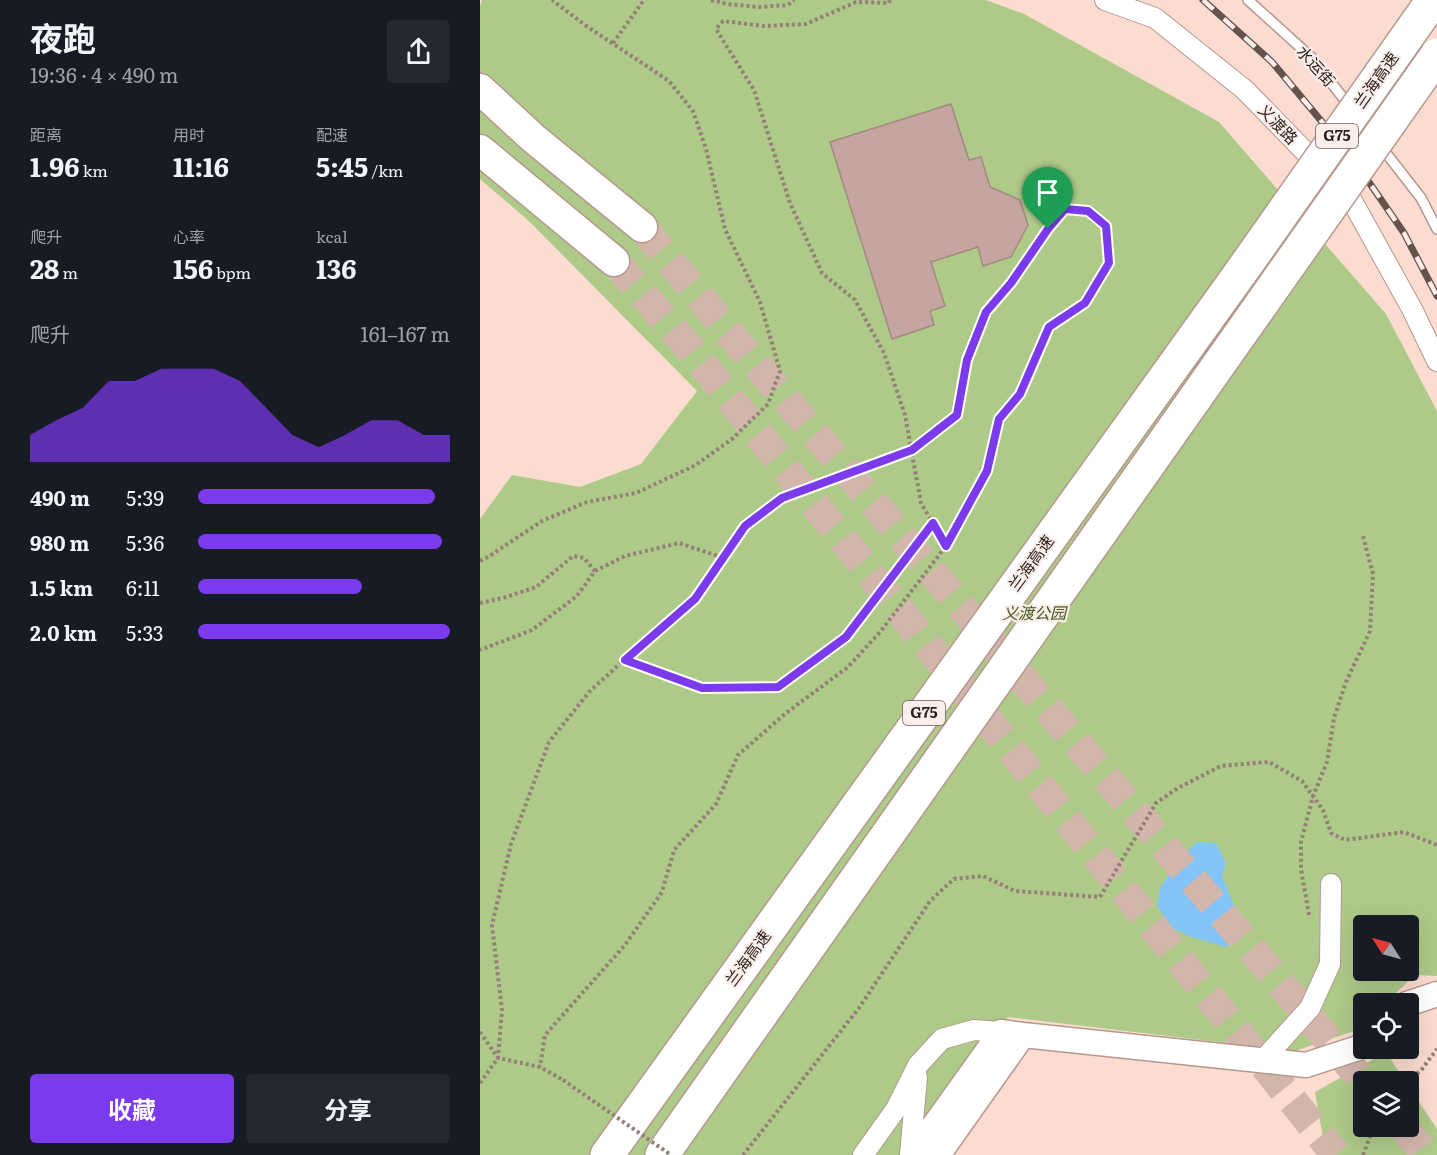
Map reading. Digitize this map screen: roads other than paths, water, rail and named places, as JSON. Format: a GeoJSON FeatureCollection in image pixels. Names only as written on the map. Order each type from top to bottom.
{"type":"FeatureCollection","features":[{"type":"Feature","properties":{"kind":"highway","name":"兰海高速"},"geometry":{"type":"LineString","coordinates":[[607,1155],[1241,272],[1433,0]]}},
{"type":"Feature","properties":{"kind":"highway","name":"G75"},"geometry":{"type":"LineString","coordinates":[[662,1155],[1437,55]]}},
{"type":"Feature","properties":{"kind":"main road"},"geometry":{"type":"LineString","coordinates":[[480,89],[533,138],[642,227]]}},
{"type":"Feature","properties":{"kind":"main road"},"geometry":{"type":"LineString","coordinates":[[480,150],[614,261]]}},
{"type":"Feature","properties":{"kind":"street","name":"义渡路"},"geometry":{"type":"LineString","coordinates":[[1105,0],[1155,18],[1245,90],[1351,199],[1412,309],[1437,361]]}},
{"type":"Feature","properties":{"kind":"street"},"geometry":{"type":"LineString","coordinates":[[1263,1060],[1310,1008],[1330,964],[1331,884]]}},
{"type":"Feature","properties":{"kind":"street"},"geometry":{"type":"LineString","coordinates":[[1419,1000],[1437,994]]}},
{"type":"Feature","properties":{"kind":"street"},"geometry":{"type":"LineString","coordinates":[[863,1155],[896,1109],[918,1065],[942,1038],[974,1030],[1306,1065],[1353,1050]]}},
{"type":"Feature","properties":{"kind":"street"},"geometry":{"type":"LineString","coordinates":[[912,1155],[1012,1034]]}},
{"type":"Feature","properties":{"kind":"street"},"geometry":{"type":"LineString","coordinates":[[938,1155],[1012,1034]]}},
{"type":"Feature","properties":{"kind":"street"},"geometry":{"type":"LineString","coordinates":[[912,1155],[918,1065]]}},
{"type":"Feature","properties":{"kind":"lane","name":"水运街"},"geometry":{"type":"LineString","coordinates":[[1248,0],[1312,58],[1421,198],[1437,229]]}},
{"type":"Feature","properties":{"kind":"water"},"geometry":{"type":"Polygon","coordinates":[[[1197,842],[1216,843],[1226,863],[1222,876],[1236,910],[1240,927],[1231,943],[1226,947],[1192,937],[1172,928],[1157,906],[1160,888],[1181,857],[1197,842]]]}},
{"type":"Feature","properties":{"kind":"tunnel"},"geometry":{"type":"LineString","coordinates":[[642,227],[1355,1071]]}},
{"type":"Feature","properties":{"kind":"tunnel"},"geometry":{"type":"LineString","coordinates":[[614,261],[691,350],[1336,1155]]}},
{"type":"Feature","properties":{"kind":"tunnel"},"geometry":{"type":"LineString","coordinates":[[1411,1137],[1426,1155]]}},
{"type":"Feature","properties":{"kind":"railway"},"geometry":{"type":"LineString","coordinates":[[1203,0],[1272,62],[1353,159],[1404,233],[1437,296]]}},
{"type":"Feature","properties":{"kind":"park label","name":"义渡公园"},"geometry":{"type":"Point","coordinates":[1034,613]}}]}
